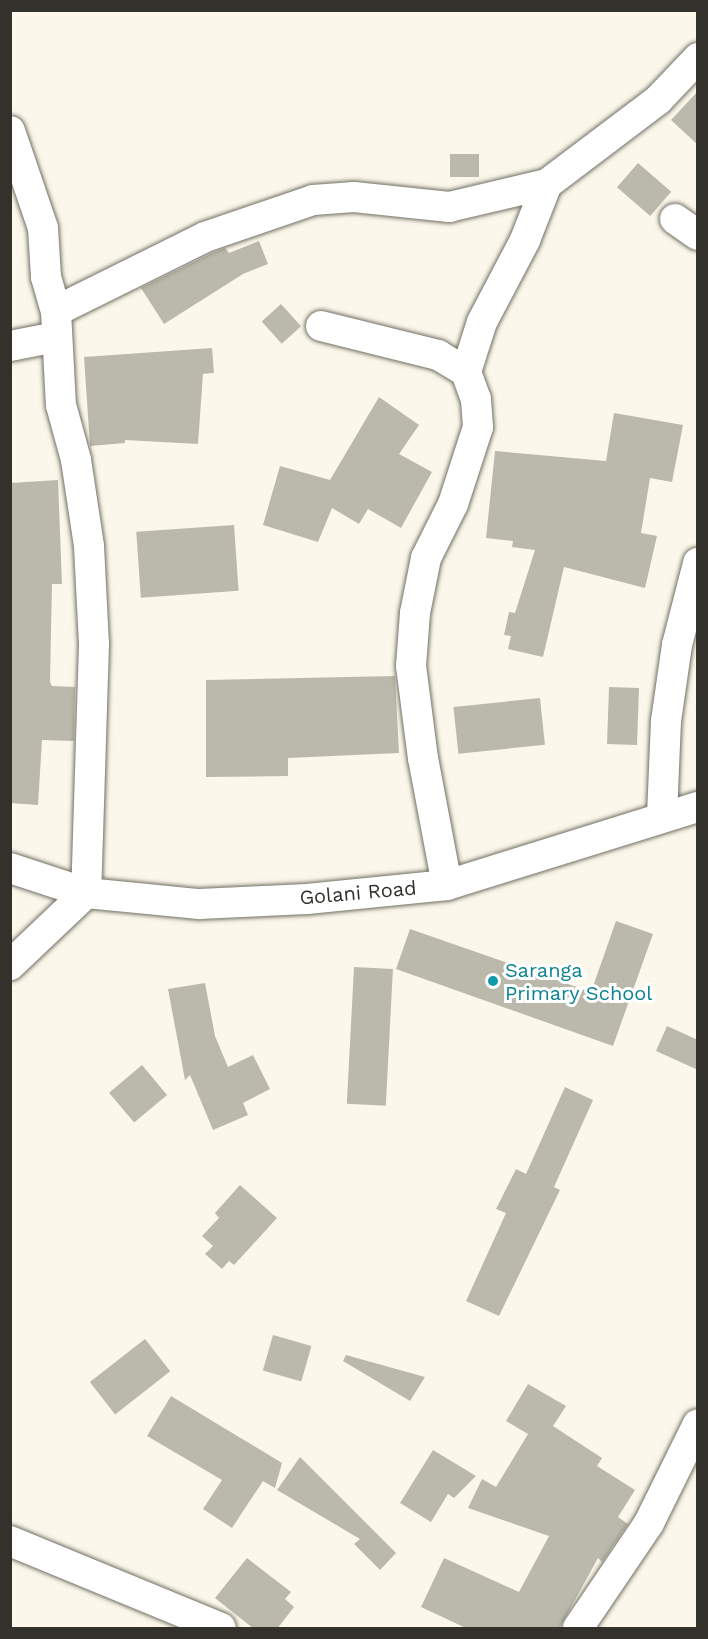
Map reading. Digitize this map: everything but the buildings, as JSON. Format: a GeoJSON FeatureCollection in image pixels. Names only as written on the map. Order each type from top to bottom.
{"type":"FeatureCollection","features":[{"type":"Feature","properties":{"kind":"street"},"geometry":{"type":"LineString","coordinates":[[10,346],[56,324],[204,237],[313,200],[354,197],[449,207],[547,184],[632,121],[698,58]]}},
{"type":"Feature","properties":{"kind":"street"},"geometry":{"type":"LineString","coordinates":[[10,131],[43,228],[46,277],[56,324],[62,405],[76,460],[88,546],[94,644],[86,893],[10,965]]}},
{"type":"Feature","properties":{"kind":"street"},"geometry":{"type":"LineString","coordinates":[[447,885],[423,758],[411,666],[415,613],[426,558],[453,504],[478,427],[476,399],[466,372],[482,322],[525,240],[547,184]]}},
{"type":"Feature","properties":{"kind":"street"},"geometry":{"type":"LineString","coordinates":[[321,326],[438,355],[466,372]]}},
{"type":"Feature","properties":{"kind":"street"},"geometry":{"type":"LineString","coordinates":[[662,816],[666,721],[677,645],[698,563]]}},
{"type":"Feature","properties":{"kind":"street","name":"Golani Road"},"geometry":{"type":"LineString","coordinates":[[10,868],[86,893],[199,904],[447,885],[662,816],[698,807]]}},
{"type":"Feature","properties":{"kind":"street"},"geometry":{"type":"LineString","coordinates":[[578,1629],[649,1523],[698,1424]]}},
{"type":"Feature","properties":{"kind":"street"},"geometry":{"type":"LineString","coordinates":[[10,1541],[221,1629]]}},
{"type":"Feature","properties":{"kind":"place","name":"Saranga Primary School"},"geometry":{"type":"Point","coordinates":[493,981]}}]}
